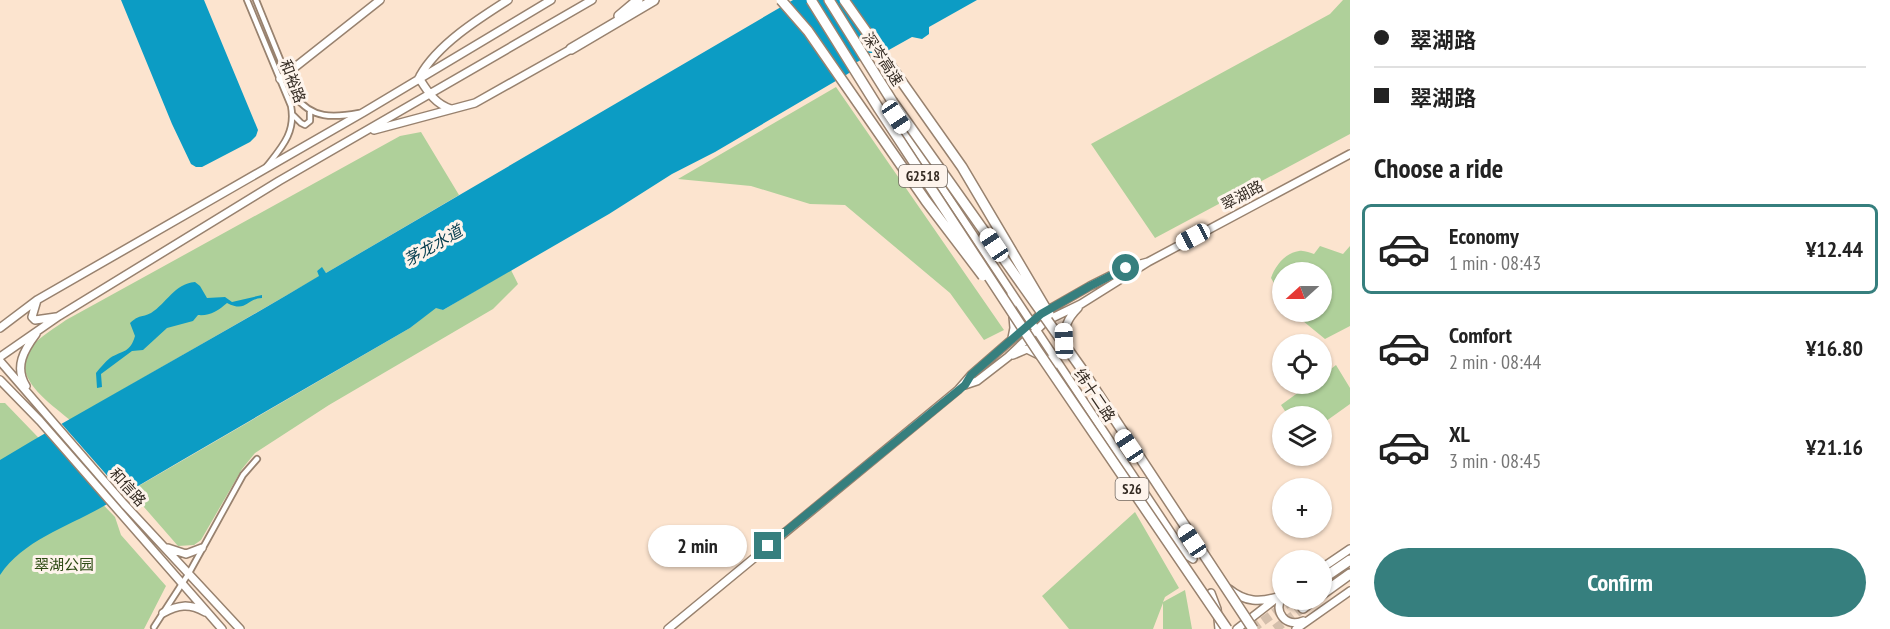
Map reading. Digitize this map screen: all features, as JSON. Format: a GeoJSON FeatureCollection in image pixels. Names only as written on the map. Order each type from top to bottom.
{"type":"FeatureCollection","features":[{"type":"Feature","properties":{"kind":"highway"},"geometry":{"type":"LineString","coordinates":[[603,30],[638,0]]}},
{"type":"Feature","properties":{"kind":"highway"},"geometry":{"type":"LineString","coordinates":[[571,49],[654,0]]}},
{"type":"Feature","properties":{"kind":"highway"},"geometry":{"type":"LineString","coordinates":[[781,0],[808,31],[926,201],[1037,350]]}},
{"type":"Feature","properties":{"kind":"highway","name":"深岑高速"},"geometry":{"type":"LineString","coordinates":[[811,0],[879,109],[1037,350]]}},
{"type":"Feature","properties":{"kind":"highway","name":"深岑高速"},"geometry":{"type":"LineString","coordinates":[[829,0],[892,101],[1081,368]]}},
{"type":"Feature","properties":{"kind":"highway"},"geometry":{"type":"LineString","coordinates":[[844,0],[962,167],[1081,368]]}},
{"type":"Feature","properties":{"kind":"highway","name":"S26"},"geometry":{"type":"LineString","coordinates":[[1037,350],[1227,629]]}},
{"type":"Feature","properties":{"kind":"highway","name":"S26"},"geometry":{"type":"LineString","coordinates":[[1081,368],[1253,629]]}},
{"type":"Feature","properties":{"kind":"highway"},"geometry":{"type":"LineString","coordinates":[[1332,572],[1350,560]]}},
{"type":"Feature","properties":{"kind":"highway"},"geometry":{"type":"LineString","coordinates":[[1332,587],[1350,574]]}},
{"type":"Feature","properties":{"kind":"street","name":"和裕路"},"geometry":{"type":"LineString","coordinates":[[247,0],[293,115],[289,137],[265,168]]}},
{"type":"Feature","properties":{"kind":"street","name":"和裕路"},"geometry":{"type":"LineString","coordinates":[[256,0],[295,96],[310,112],[326,117],[340,117],[364,112]]}},
{"type":"Feature","properties":{"kind":"street"},"geometry":{"type":"LineString","coordinates":[[280,79],[380,0]]}},
{"type":"Feature","properties":{"kind":"street"},"geometry":{"type":"LineString","coordinates":[[419,78],[427,64],[441,49],[508,0]]}},
{"type":"Feature","properties":{"kind":"street"},"geometry":{"type":"LineString","coordinates":[[0,328],[37,300],[364,112],[551,0]]}},
{"type":"Feature","properties":{"kind":"street"},"geometry":{"type":"LineString","coordinates":[[0,359],[59,316],[363,133],[592,0]]}},
{"type":"Feature","properties":{"kind":"street"},"geometry":{"type":"LineString","coordinates":[[363,133],[454,110],[485,98],[571,49]]}},
{"type":"Feature","properties":{"kind":"street"},"geometry":{"type":"LineString","coordinates":[[419,78],[429,95],[444,107],[454,110]]}},
{"type":"Feature","properties":{"kind":"street"},"geometry":{"type":"LineString","coordinates":[[293,115],[305,125],[310,121],[310,112]]}},
{"type":"Feature","properties":{"kind":"street","name":"纬十二路"},"geometry":{"type":"LineString","coordinates":[[896,117],[1185,554],[1193,559],[1192,541],[1066,351]]}},
{"type":"Feature","properties":{"kind":"street"},"geometry":{"type":"LineString","coordinates":[[918,151],[928,145],[1066,351]]}},
{"type":"Feature","properties":{"kind":"street","name":"翠湖路"},"geometry":{"type":"LineString","coordinates":[[965,385],[977,381],[1008,357],[1046,321],[1081,304],[1148,262],[1350,154]]}},
{"type":"Feature","properties":{"kind":"street","name":"翠湖路"},"geometry":{"type":"LineString","coordinates":[[668,629],[965,385],[971,375],[1031,321],[1126,268],[1148,262]]}},
{"type":"Feature","properties":{"kind":"street"},"geometry":{"type":"LineString","coordinates":[[1007,265],[1042,302],[1052,305],[1069,298]]}},
{"type":"Feature","properties":{"kind":"street"},"geometry":{"type":"LineString","coordinates":[[1010,290],[1014,328],[1012,338]]}},
{"type":"Feature","properties":{"kind":"street"},"geometry":{"type":"LineString","coordinates":[[37,300],[32,316],[35,320],[59,316]]}},
{"type":"Feature","properties":{"kind":"street"},"geometry":{"type":"LineString","coordinates":[[1066,351],[1064,328],[1068,318],[1081,304]]}},
{"type":"Feature","properties":{"kind":"street"},"geometry":{"type":"LineString","coordinates":[[0,320],[12,318]]}},
{"type":"Feature","properties":{"kind":"street"},"geometry":{"type":"LineString","coordinates":[[31,396],[22,381],[20,369],[24,351],[39,329]]}},
{"type":"Feature","properties":{"kind":"street"},"geometry":{"type":"LineString","coordinates":[[1008,357],[1028,349],[1059,364]]}},
{"type":"Feature","properties":{"kind":"street","name":"和信路"},"geometry":{"type":"LineString","coordinates":[[0,359],[124,504],[240,629]]}},
{"type":"Feature","properties":{"kind":"street","name":"和信路"},"geometry":{"type":"LineString","coordinates":[[0,380],[40,421],[222,629]]}},
{"type":"Feature","properties":{"kind":"street"},"geometry":{"type":"LineString","coordinates":[[0,389],[15,394]]}},
{"type":"Feature","properties":{"kind":"street"},"geometry":{"type":"LineString","coordinates":[[154,627],[189,573],[243,475],[256,459]]}},
{"type":"Feature","properties":{"kind":"street"},"geometry":{"type":"LineString","coordinates":[[166,548],[186,554],[202,548]]}},
{"type":"Feature","properties":{"kind":"street"},"geometry":{"type":"LineString","coordinates":[[1332,561],[1350,549]]}},
{"type":"Feature","properties":{"kind":"street"},"geometry":{"type":"LineString","coordinates":[[1218,579],[1240,597],[1254,601],[1272,599]]}},
{"type":"Feature","properties":{"kind":"street"},"geometry":{"type":"LineString","coordinates":[[1296,629],[1350,591]]}},
{"type":"Feature","properties":{"kind":"street"},"geometry":{"type":"LineString","coordinates":[[1211,594],[1217,609],[1219,629]]}},
{"type":"Feature","properties":{"kind":"street"},"geometry":{"type":"LineString","coordinates":[[1237,629],[1272,603]]}},
{"type":"Feature","properties":{"kind":"street"},"geometry":{"type":"LineString","coordinates":[[163,613],[182,605],[198,608],[209,614]]}},
{"type":"Feature","properties":{"kind":"street"},"geometry":{"type":"LineString","coordinates":[[1279,610],[1281,617],[1288,622],[1297,623],[1308,619]]}},
{"type":"Feature","properties":{"kind":"green space"},"geometry":{"type":"Polygon","coordinates":[[[1343,0],[1350,0],[1350,134],[1155,238],[1091,144],[1330,14],[1343,0]]]}},
{"type":"Feature","properties":{"kind":"green space"},"geometry":{"type":"Polygon","coordinates":[[[836,87],[1004,330],[984,340],[950,293],[845,205],[810,204],[751,186],[678,179],[836,87]]]}},
{"type":"Feature","properties":{"kind":"green space"},"geometry":{"type":"Polygon","coordinates":[[[421,132],[459,195],[326,273],[322,268],[317,271],[320,276],[70,420],[34,388],[25,367],[26,357],[32,346],[66,320],[400,136],[421,132]]]}},
{"type":"Feature","properties":{"kind":"green space"},"geometry":{"type":"Polygon","coordinates":[[[1320,246],[1343,254],[1350,246],[1350,326],[1332,335],[1319,334],[1304,322],[1332,322],[1332,262],[1281,262],[1294,252],[1305,251],[1314,254],[1320,246]]]}},
{"type":"Feature","properties":{"kind":"green space"},"geometry":{"type":"Polygon","coordinates":[[[511,270],[518,284],[493,309],[329,405],[255,453],[242,469],[201,540],[194,545],[178,546],[130,491],[410,328],[436,307],[443,310],[511,270]]]}},
{"type":"Feature","properties":{"kind":"green space"},"geometry":{"type":"Polygon","coordinates":[[[1336,365],[1350,388],[1350,404],[1332,417],[1332,406],[1282,406],[1296,394],[1332,394],[1332,368],[1336,365]]]}},
{"type":"Feature","properties":{"kind":"green space","name":"翠湖公园"},"geometry":{"type":"Polygon","coordinates":[[[0,403],[5,403],[115,517],[121,535],[166,586],[144,629],[0,629],[0,403]]]}},
{"type":"Feature","properties":{"kind":"green space"},"geometry":{"type":"Polygon","coordinates":[[[1135,512],[1179,588],[1165,597],[1163,602],[1185,590],[1192,629],[1163,629],[1163,603],[1153,629],[1069,629],[1042,596],[1135,512]]]}},
{"type":"Feature","properties":{"kind":"water"},"geometry":{"type":"Polygon","coordinates":[[[121,0],[204,0],[258,130],[250,142],[202,167],[191,164],[121,0]]]}},
{"type":"Feature","properties":{"kind":"water","name":"茅龙水道"},"geometry":{"type":"Polygon","coordinates":[[[793,0],[977,0],[929,27],[929,34],[922,39],[912,37],[887,51],[865,53],[863,59],[857,62],[852,71],[846,75],[715,152],[672,174],[609,214],[443,310],[436,308],[410,328],[109,503],[50,533],[23,551],[0,575],[0,460],[319,276],[317,271],[322,267],[326,273],[793,0]]]}},
{"type":"Feature","properties":{"kind":"water"},"geometry":{"type":"Polygon","coordinates":[[[195,282],[207,298],[225,297],[232,302],[262,295],[262,298],[239,307],[227,303],[214,312],[198,315],[193,321],[167,328],[143,350],[132,351],[101,374],[102,387],[97,388],[96,373],[108,360],[131,345],[135,336],[130,323],[157,309],[182,286],[195,282]]]}},
{"type":"Feature","properties":{"kind":"pier"},"geometry":{"type":"Polygon","coordinates":[[[60,422],[126,497],[110,506],[43,431],[60,422]]]}},
{"type":"Feature","properties":{"kind":"tunnel"},"geometry":{"type":"LineString","coordinates":[[1252,629],[1278,610]]}},
{"type":"Feature","properties":{"kind":"tunnel"},"geometry":{"type":"LineString","coordinates":[[1275,629],[1300,610]]}},
{"type":"Feature","properties":{"kind":"route"},"geometry":{"type":"LineString","coordinates":[[768,546],[965,385],[971,375],[1031,321],[1090,286],[1126,268]]}}]}
